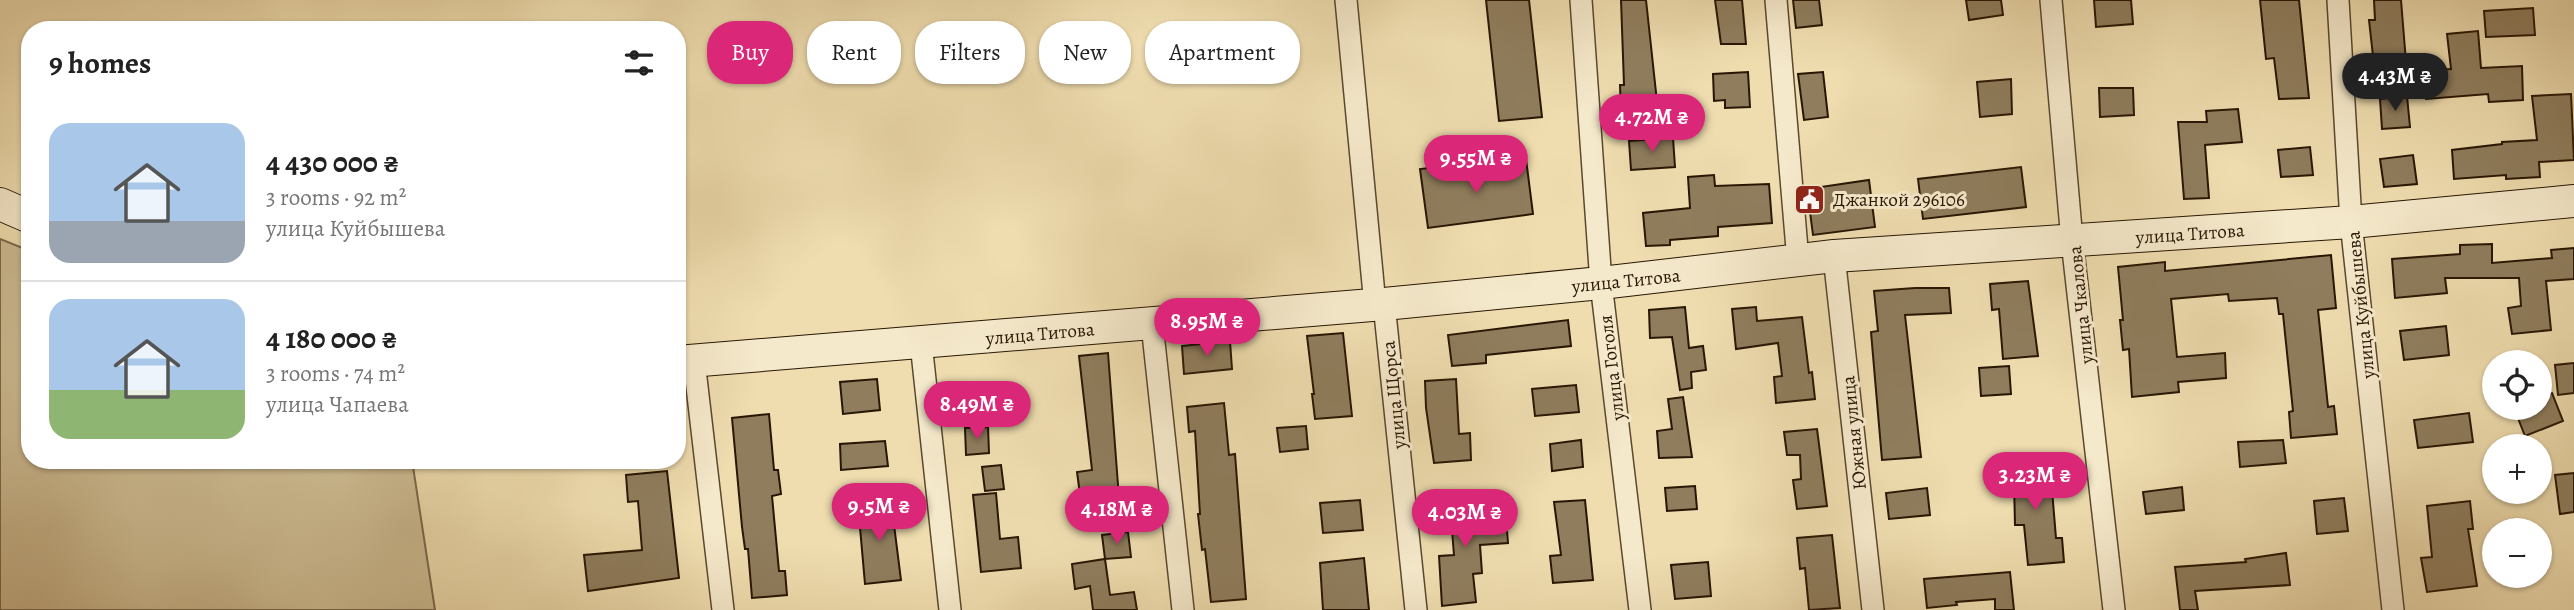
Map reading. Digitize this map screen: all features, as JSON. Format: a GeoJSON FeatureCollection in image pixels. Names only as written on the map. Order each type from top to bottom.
{"type":"FeatureCollection","features":[{"type":"Feature","properties":{"kind":"main road","name":"улица Титова"},"geometry":{"type":"LineString","coordinates":[[686,361],[1380,305],[1834,256],[2351,222],[2574,201]]}},
{"type":"Feature","properties":{"kind":"main road"},"geometry":{"type":"LineString","coordinates":[[0,204],[21,213]]}},
{"type":"Feature","properties":{"kind":"street","name":"улица Щорса"},"geometry":{"type":"LineString","coordinates":[[1346,0],[1416,610]]}},
{"type":"Feature","properties":{"kind":"street","name":"улица Гоголя"},"geometry":{"type":"LineString","coordinates":[[1581,0],[1601,283],[1640,610]]}},
{"type":"Feature","properties":{"kind":"street"},"geometry":{"type":"LineString","coordinates":[[1776,0],[1798,261]]}},
{"type":"Feature","properties":{"kind":"street","name":"улица Чкалова"},"geometry":{"type":"LineString","coordinates":[[2051,0],[2073,242],[2114,610]]}},
{"type":"Feature","properties":{"kind":"street","name":"улица Куйбышева"},"geometry":{"type":"LineString","coordinates":[[2338,0],[2351,222],[2393,610]]}},
{"type":"Feature","properties":{"kind":"street","name":"Южная улица"},"geometry":{"type":"LineString","coordinates":[[1834,256],[1873,610]]}},
{"type":"Feature","properties":{"kind":"street"},"geometry":{"type":"LineString","coordinates":[[1152,324],[1183,610]]}},
{"type":"Feature","properties":{"kind":"street"},"geometry":{"type":"LineString","coordinates":[[921,343],[950,610]]}},
{"type":"Feature","properties":{"kind":"street"},"geometry":{"type":"LineString","coordinates":[[686,361],[723,610]]}},
{"type":"Feature","properties":{"kind":"shaded area"},"geometry":{"type":"Polygon","coordinates":[[[0,239],[21,247],[21,469],[413,469],[435,610],[0,610],[0,239]]]}},
{"type":"Feature","properties":{"kind":"building"},"geometry":{"type":"Polygon","coordinates":[[[1486,0],[1529,0],[1542,117],[1499,121],[1486,0]]]}},
{"type":"Feature","properties":{"kind":"building"},"geometry":{"type":"Polygon","coordinates":[[[1621,0],[1646,0],[1658,111],[1621,113],[1620,85],[1624,85],[1621,0]]]}},
{"type":"Feature","properties":{"kind":"building"},"geometry":{"type":"Polygon","coordinates":[[[1715,0],[1742,0],[1746,44],[1721,44],[1715,0]]]}},
{"type":"Feature","properties":{"kind":"building"},"geometry":{"type":"Polygon","coordinates":[[[1793,0],[1819,0],[1822,25],[1796,28],[1793,0]]]}},
{"type":"Feature","properties":{"kind":"building"},"geometry":{"type":"Polygon","coordinates":[[[1966,0],[2001,0],[2003,15],[1969,20],[1966,0]]]}},
{"type":"Feature","properties":{"kind":"building"},"geometry":{"type":"Polygon","coordinates":[[[2094,0],[2131,0],[2133,24],[2096,27],[2094,0]]]}},
{"type":"Feature","properties":{"kind":"building"},"geometry":{"type":"Polygon","coordinates":[[[2260,0],[2299,0],[2309,98],[2279,99],[2274,58],[2266,59],[2260,0]]]}},
{"type":"Feature","properties":{"kind":"building"},"geometry":{"type":"Polygon","coordinates":[[[2374,0],[2401,0],[2406,62],[2374,65],[2369,20],[2375,20],[2374,0]]]}},
{"type":"Feature","properties":{"kind":"building"},"geometry":{"type":"Polygon","coordinates":[[[2533,8],[2535,35],[2486,37],[2484,11],[2533,8]]]}},
{"type":"Feature","properties":{"kind":"building"},"geometry":{"type":"Polygon","coordinates":[[[2478,31],[2481,68],[2522,66],[2523,100],[2489,102],[2488,94],[2426,99],[2425,70],[2451,69],[2447,34],[2478,31]]]}},
{"type":"Feature","properties":{"kind":"building"},"geometry":{"type":"Polygon","coordinates":[[[1748,72],[1750,107],[1725,108],[1725,100],[1714,101],[1713,74],[1748,72]]]}},
{"type":"Feature","properties":{"kind":"building"},"geometry":{"type":"Polygon","coordinates":[[[1823,72],[1828,117],[1804,120],[1798,74],[1823,72]]]}},
{"type":"Feature","properties":{"kind":"building"},"geometry":{"type":"Polygon","coordinates":[[[2011,79],[2012,114],[1980,117],[1977,82],[2011,79]]]}},
{"type":"Feature","properties":{"kind":"building"},"geometry":{"type":"Polygon","coordinates":[[[2099,88],[2133,88],[2134,115],[2100,117],[2099,88]]]}},
{"type":"Feature","properties":{"kind":"building"},"geometry":{"type":"Polygon","coordinates":[[[2571,94],[2574,160],[2539,162],[2540,177],[2506,179],[2506,175],[2454,179],[2452,150],[2502,142],[2537,140],[2532,96],[2571,94]]]}},
{"type":"Feature","properties":{"kind":"building"},"geometry":{"type":"Polygon","coordinates":[[[2407,96],[2410,127],[2382,129],[2380,99],[2407,96]]]}},
{"type":"Feature","properties":{"kind":"building"},"geometry":{"type":"Polygon","coordinates":[[[2238,109],[2242,142],[2205,145],[2209,198],[2184,199],[2178,122],[2207,122],[2206,111],[2238,109]]]}},
{"type":"Feature","properties":{"kind":"building"},"geometry":{"type":"Polygon","coordinates":[[[1673,138],[1675,167],[1631,170],[1629,141],[1673,138]]]}},
{"type":"Feature","properties":{"kind":"building"},"geometry":{"type":"Polygon","coordinates":[[[2310,147],[2313,175],[2281,177],[2278,150],[2310,147]]]}},
{"type":"Feature","properties":{"kind":"building"},"geometry":{"type":"Polygon","coordinates":[[[2413,155],[2417,184],[2384,187],[2380,159],[2413,155]]]}},
{"type":"Feature","properties":{"kind":"building"},"geometry":{"type":"Polygon","coordinates":[[[1526,159],[1533,214],[1428,228],[1420,169],[1452,165],[1454,179],[1497,173],[1495,163],[1526,159]]]}},
{"type":"Feature","properties":{"kind":"building"},"geometry":{"type":"Polygon","coordinates":[[[2021,167],[2026,207],[1923,219],[1918,179],[2021,167]]]}},
{"type":"Feature","properties":{"kind":"building"},"geometry":{"type":"Polygon","coordinates":[[[1714,175],[1715,186],[1769,184],[1772,223],[1718,227],[1718,236],[1670,240],[1670,245],[1646,246],[1643,213],[1690,208],[1688,177],[1714,175]]]}},
{"type":"Feature","properties":{"kind":"building"},"geometry":{"type":"Polygon","coordinates":[[[1869,180],[1875,227],[1813,235],[1807,189],[1869,180]]]}},
{"type":"Feature","properties":{"kind":"building"},"geometry":{"type":"Polygon","coordinates":[[[2492,244],[2492,263],[2552,258],[2551,250],[2574,248],[2574,279],[2546,281],[2551,330],[2512,334],[2508,308],[2521,306],[2519,278],[2445,278],[2447,293],[2395,298],[2392,259],[2460,254],[2460,245],[2492,244]]]}},
{"type":"Feature","properties":{"kind":"building"},"geometry":{"type":"Polygon","coordinates":[[[2331,255],[2336,308],[2318,310],[2328,407],[2334,406],[2337,434],[2291,438],[2289,412],[2293,411],[2283,314],[2279,314],[2277,298],[2229,301],[2228,294],[2171,299],[2177,357],[2225,353],[2226,378],[2178,382],[2179,392],[2132,397],[2129,349],[2123,350],[2118,267],[2165,262],[2165,271],[2331,255]]]}},
{"type":"Feature","properties":{"kind":"building"},"geometry":{"type":"Polygon","coordinates":[[[2028,281],[2038,356],[2003,359],[1999,309],[1992,310],[1990,284],[2028,281]]]}},
{"type":"Feature","properties":{"kind":"building"},"geometry":{"type":"Polygon","coordinates":[[[1949,288],[1951,313],[1905,315],[1921,457],[1882,460],[1871,332],[1878,331],[1874,291],[1949,288]]]}},
{"type":"Feature","properties":{"kind":"building"},"geometry":{"type":"Polygon","coordinates":[[[1685,307],[1689,348],[1703,346],[1706,370],[1691,372],[1692,388],[1680,390],[1672,337],[1650,338],[1649,310],[1685,307]]]}},
{"type":"Feature","properties":{"kind":"building"},"geometry":{"type":"Polygon","coordinates":[[[1756,307],[1757,321],[1802,317],[1815,399],[1776,403],[1774,377],[1782,376],[1778,343],[1736,349],[1732,309],[1756,307]]]}},
{"type":"Feature","properties":{"kind":"building"},"geometry":{"type":"Polygon","coordinates":[[[1568,320],[1571,346],[1486,355],[1486,363],[1452,366],[1448,335],[1568,320]]]}},
{"type":"Feature","properties":{"kind":"building"},"geometry":{"type":"Polygon","coordinates":[[[2446,326],[2449,355],[2404,360],[2400,331],[2446,326]]]}},
{"type":"Feature","properties":{"kind":"building"},"geometry":{"type":"Polygon","coordinates":[[[1343,333],[1352,416],[1315,419],[1307,336],[1343,333]]]}},
{"type":"Feature","properties":{"kind":"building"},"geometry":{"type":"Polygon","coordinates":[[[1230,341],[1232,369],[1184,374],[1182,346],[1230,341]]]}},
{"type":"Feature","properties":{"kind":"building"},"geometry":{"type":"Polygon","coordinates":[[[1108,353],[1119,498],[1081,502],[1077,472],[1092,470],[1079,356],[1108,353]]]}},
{"type":"Feature","properties":{"kind":"building"},"geometry":{"type":"Polygon","coordinates":[[[2574,363],[2574,393],[2558,395],[2555,365],[2574,363]]]}},
{"type":"Feature","properties":{"kind":"building"},"geometry":{"type":"Polygon","coordinates":[[[2009,366],[2011,394],[1981,396],[1979,368],[2009,366]]]}},
{"type":"Feature","properties":{"kind":"building"},"geometry":{"type":"Polygon","coordinates":[[[877,379],[880,410],[843,414],[840,382],[877,379]]]}},
{"type":"Feature","properties":{"kind":"building"},"geometry":{"type":"Polygon","coordinates":[[[1456,379],[1459,434],[1470,433],[1471,460],[1434,463],[1425,381],[1456,379]]]}},
{"type":"Feature","properties":{"kind":"building"},"geometry":{"type":"Polygon","coordinates":[[[1576,385],[1579,412],[1535,416],[1532,389],[1576,385]]]}},
{"type":"Feature","properties":{"kind":"building"},"geometry":{"type":"Polygon","coordinates":[[[974,392],[976,416],[953,419],[950,394],[974,392]]]}},
{"type":"Feature","properties":{"kind":"building"},"geometry":{"type":"Polygon","coordinates":[[[2552,393],[2563,421],[2524,434],[2519,420],[2552,420],[2552,393]]]}},
{"type":"Feature","properties":{"kind":"building"},"geometry":{"type":"Polygon","coordinates":[[[1683,397],[1692,457],[1659,458],[1657,431],[1672,429],[1668,399],[1683,397]]]}},
{"type":"Feature","properties":{"kind":"building"},"geometry":{"type":"Polygon","coordinates":[[[1224,403],[1229,455],[1235,454],[1246,599],[1211,602],[1198,514],[1195,431],[1189,432],[1187,407],[1224,403]]]}},
{"type":"Feature","properties":{"kind":"building"},"geometry":{"type":"Polygon","coordinates":[[[2469,413],[2473,442],[2418,448],[2414,420],[2469,413]]]}},
{"type":"Feature","properties":{"kind":"building"},"geometry":{"type":"Polygon","coordinates":[[[769,414],[774,470],[778,470],[781,494],[772,496],[779,571],[785,571],[787,595],[752,598],[732,418],[769,414]]]}},
{"type":"Feature","properties":{"kind":"building"},"geometry":{"type":"Polygon","coordinates":[[[1306,426],[1308,449],[1280,452],[1277,428],[1306,426]]]}},
{"type":"Feature","properties":{"kind":"building"},"geometry":{"type":"Polygon","coordinates":[[[988,427],[989,453],[966,455],[965,428],[988,427]]]}},
{"type":"Feature","properties":{"kind":"building"},"geometry":{"type":"Polygon","coordinates":[[[1817,429],[1827,506],[1797,509],[1793,480],[1801,479],[1800,455],[1787,455],[1784,432],[1817,429]]]}},
{"type":"Feature","properties":{"kind":"building"},"geometry":{"type":"Polygon","coordinates":[[[1581,440],[1583,467],[1552,471],[1550,444],[1581,440]]]}},
{"type":"Feature","properties":{"kind":"building"},"geometry":{"type":"Polygon","coordinates":[[[2283,440],[2286,463],[2240,467],[2238,442],[2283,440]]]}},
{"type":"Feature","properties":{"kind":"building"},"geometry":{"type":"Polygon","coordinates":[[[885,441],[888,466],[841,470],[840,444],[885,441]]]}},
{"type":"Feature","properties":{"kind":"building"},"geometry":{"type":"Polygon","coordinates":[[[2009,459],[2043,459],[2045,490],[2052,490],[2056,538],[2062,538],[2064,562],[2028,565],[2024,525],[2015,525],[2014,482],[2010,482],[2009,459]]]}},
{"type":"Feature","properties":{"kind":"building"},"geometry":{"type":"Polygon","coordinates":[[[1001,465],[1004,489],[985,491],[982,467],[1001,465]]]}},
{"type":"Feature","properties":{"kind":"building"},"geometry":{"type":"Polygon","coordinates":[[[667,471],[679,578],[588,591],[584,555],[642,550],[638,501],[628,502],[626,475],[667,471]]]}},
{"type":"Feature","properties":{"kind":"building"},"geometry":{"type":"Polygon","coordinates":[[[2574,473],[2574,512],[2560,514],[2555,475],[2574,473]]]}},
{"type":"Feature","properties":{"kind":"building"},"geometry":{"type":"Polygon","coordinates":[[[1695,486],[1697,509],[1667,511],[1665,488],[1695,486]]]}},
{"type":"Feature","properties":{"kind":"building"},"geometry":{"type":"Polygon","coordinates":[[[2182,487],[2184,510],[2146,514],[2143,492],[2182,487]]]}},
{"type":"Feature","properties":{"kind":"building"},"geometry":{"type":"Polygon","coordinates":[[[1927,488],[1930,515],[1889,519],[1886,493],[1927,488]]]}},
{"type":"Feature","properties":{"kind":"building"},"geometry":{"type":"Polygon","coordinates":[[[996,493],[1000,539],[1018,537],[1021,568],[981,572],[973,495],[996,493]]]}},
{"type":"Feature","properties":{"kind":"building"},"geometry":{"type":"Polygon","coordinates":[[[1468,494],[1471,520],[1506,518],[1508,543],[1480,545],[1482,573],[1473,574],[1476,602],[1442,606],[1439,556],[1454,555],[1451,518],[1439,519],[1438,497],[1468,494]]]}},
{"type":"Feature","properties":{"kind":"building"},"geometry":{"type":"Polygon","coordinates":[[[2344,498],[2348,531],[2317,534],[2314,501],[2344,498]]]}},
{"type":"Feature","properties":{"kind":"building"},"geometry":{"type":"Polygon","coordinates":[[[1360,500],[1363,530],[1323,533],[1320,503],[1360,500]]]}},
{"type":"Feature","properties":{"kind":"building"},"geometry":{"type":"Polygon","coordinates":[[[1585,500],[1593,580],[1553,583],[1550,556],[1561,555],[1554,502],[1585,500]]]}},
{"type":"Feature","properties":{"kind":"building"},"geometry":{"type":"Polygon","coordinates":[[[891,501],[901,580],[865,584],[858,505],[891,501]]]}},
{"type":"Feature","properties":{"kind":"building"},"geometry":{"type":"Polygon","coordinates":[[[2470,501],[2473,529],[2468,529],[2477,586],[2427,592],[2421,558],[2432,557],[2427,506],[2470,501]]]}},
{"type":"Feature","properties":{"kind":"building"},"geometry":{"type":"Polygon","coordinates":[[[1128,532],[1131,557],[1105,559],[1102,535],[1128,532]]]}},
{"type":"Feature","properties":{"kind":"building"},"geometry":{"type":"Polygon","coordinates":[[[1832,535],[1840,608],[1809,610],[1805,568],[1800,569],[1797,538],[1832,535]]]}},
{"type":"Feature","properties":{"kind":"building"},"geometry":{"type":"Polygon","coordinates":[[[2286,553],[2290,585],[2195,591],[2198,610],[2180,610],[2175,567],[2246,562],[2245,559],[2286,553]]]}},
{"type":"Feature","properties":{"kind":"building"},"geometry":{"type":"Polygon","coordinates":[[[1364,558],[1369,610],[1323,610],[1320,563],[1364,558]]]}},
{"type":"Feature","properties":{"kind":"building"},"geometry":{"type":"Polygon","coordinates":[[[1105,559],[1110,595],[1134,592],[1137,610],[1093,610],[1090,586],[1075,589],[1072,564],[1105,559]]]}},
{"type":"Feature","properties":{"kind":"building"},"geometry":{"type":"Polygon","coordinates":[[[1708,562],[1711,596],[1675,599],[1671,565],[1708,562]]]}},
{"type":"Feature","properties":{"kind":"building"},"geometry":{"type":"Polygon","coordinates":[[[2010,572],[2014,610],[1995,610],[1995,599],[1956,602],[1957,605],[1927,608],[1924,579],[2010,572]]]}},
{"type":"Feature","properties":{"kind":"place","name":"Джанкой 296106"},"geometry":{"type":"Point","coordinates":[1810,199]}}]}
